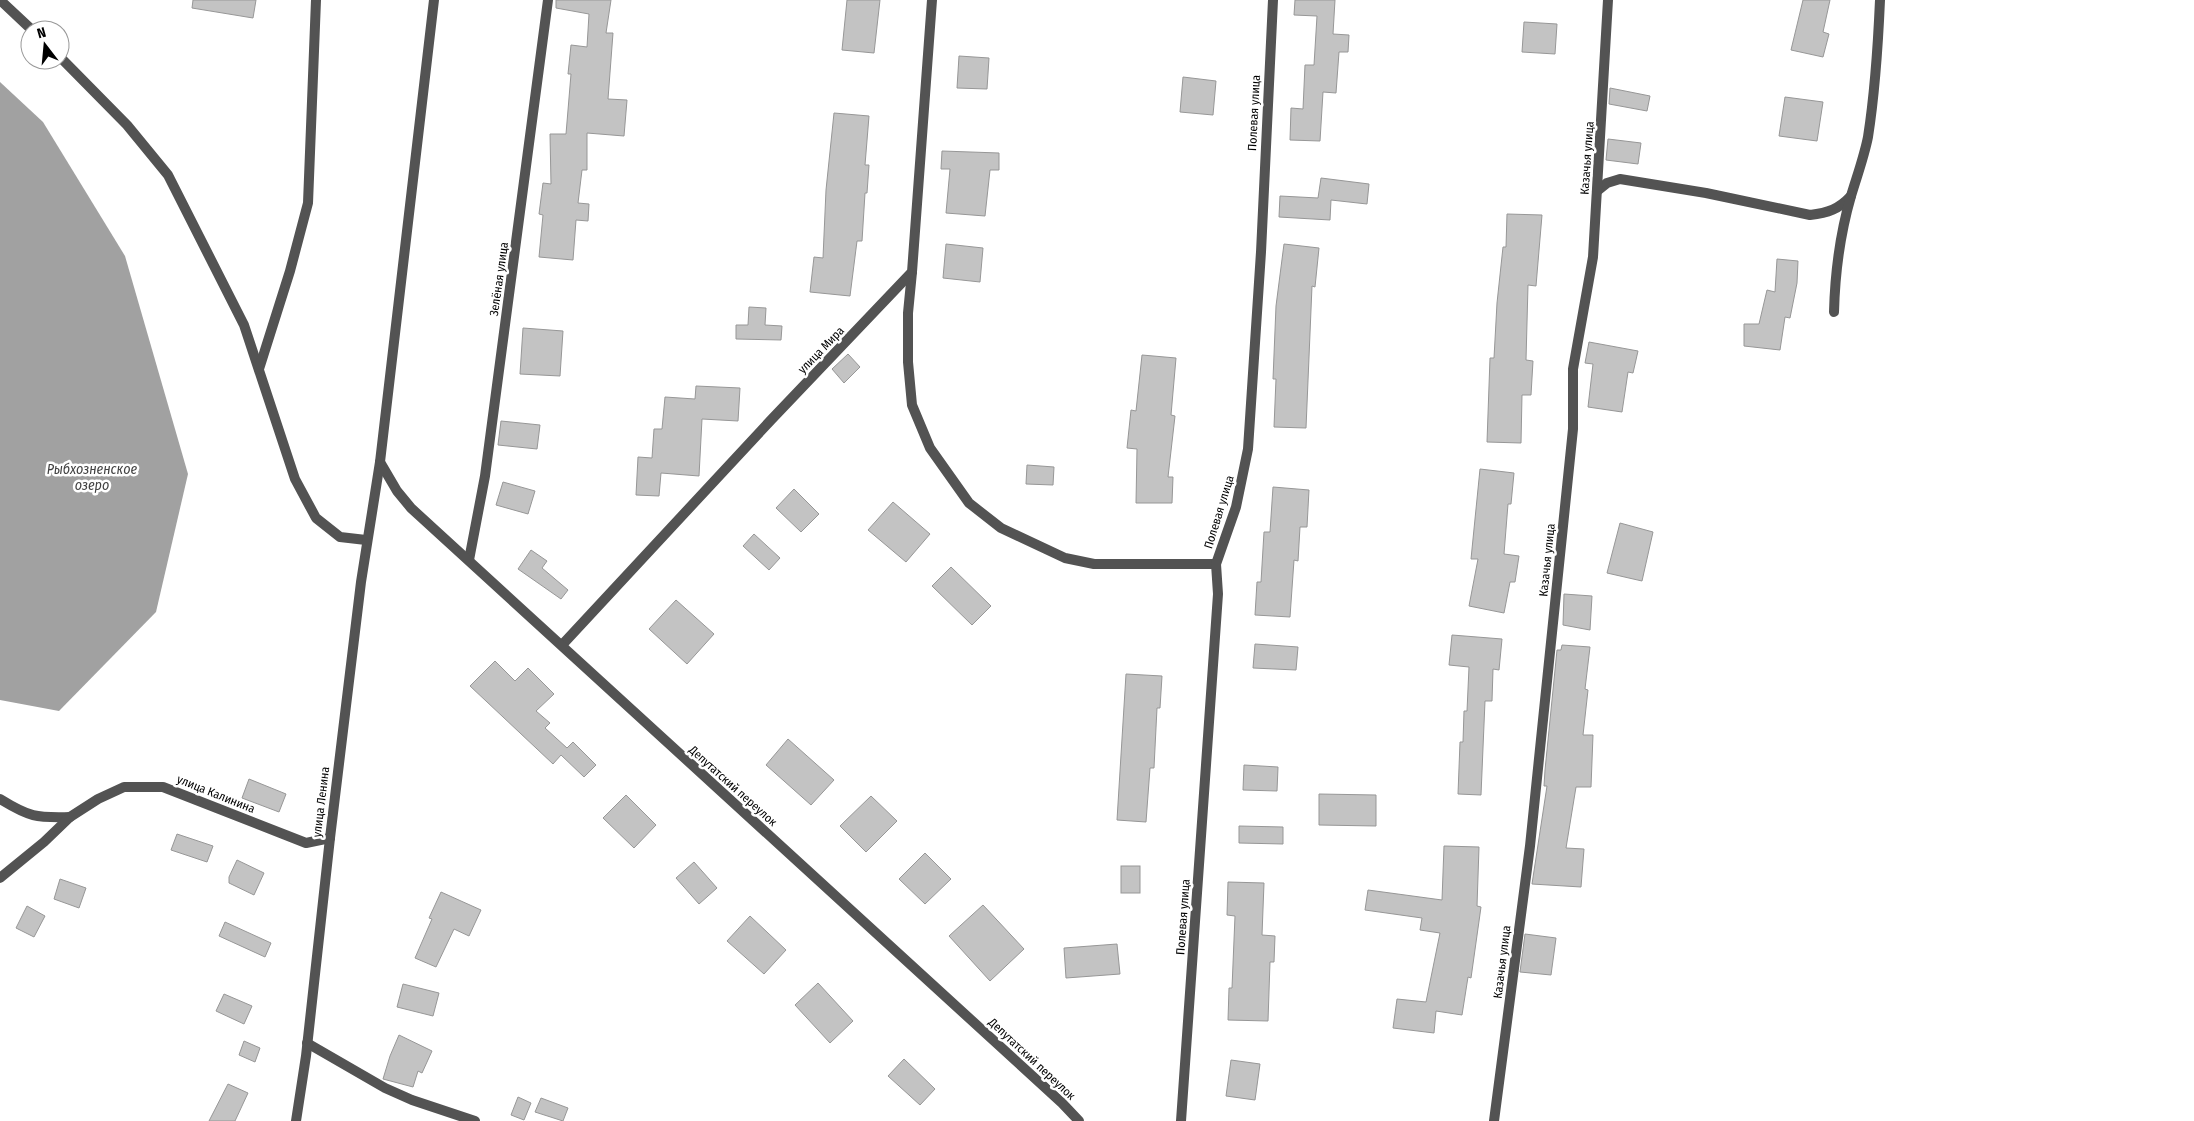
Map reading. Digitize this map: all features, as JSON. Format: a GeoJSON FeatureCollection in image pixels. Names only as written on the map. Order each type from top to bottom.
{"type":"FeatureCollection","features":[{"type":"Feature","properties":{"kind":"street"},"geometry":{"type":"LineString","coordinates":[[0,0],[21,20]]}},
{"type":"Feature","properties":{"kind":"street"},"geometry":{"type":"LineString","coordinates":[[259,370],[290,271],[308,202],[316,0]]}},
{"type":"Feature","properties":{"kind":"street","name":"улица Ленина"},"geometry":{"type":"LineString","coordinates":[[296,1121],[307,1043],[366,540],[380,462],[434,0]]}},
{"type":"Feature","properties":{"kind":"street","name":"Зелёная улица"},"geometry":{"type":"LineString","coordinates":[[469,560],[485,476],[548,0]]}},
{"type":"Feature","properties":{"kind":"street"},"geometry":{"type":"LineString","coordinates":[[932,0],[908,314],[908,362],[912,405],[930,448],[969,503],[1001,528],[1065,558],[1094,564],[1216,564]]}},
{"type":"Feature","properties":{"kind":"street","name":"Полевая улица"},"geometry":{"type":"LineString","coordinates":[[1181,1121],[1218,594],[1216,564],[1236,507],[1248,449],[1260,261],[1273,0]]}},
{"type":"Feature","properties":{"kind":"street","name":"Казачья улица"},"geometry":{"type":"LineString","coordinates":[[1494,1121],[1530,846],[1573,429],[1573,369],[1593,257],[1608,0]]}},
{"type":"Feature","properties":{"kind":"street"},"geometry":{"type":"LineString","coordinates":[[1834,312],[1835,271],[1852,195],[1868,137],[1878,49],[1880,0]]}},
{"type":"Feature","properties":{"kind":"street"},"geometry":{"type":"LineString","coordinates":[[70,67],[128,125],[168,175],[244,325],[295,479],[316,518],[340,537],[366,540]]}},
{"type":"Feature","properties":{"kind":"street"},"geometry":{"type":"LineString","coordinates":[[1598,191],[1607,183],[1620,179],[1681,189],[1810,215],[1826,213],[1841,207],[1852,195]]}},
{"type":"Feature","properties":{"kind":"street","name":"улица Мира"},"geometry":{"type":"LineString","coordinates":[[562,645],[771,420],[912,272]]}},
{"type":"Feature","properties":{"kind":"street","name":"Депутатский переулок"},"geometry":{"type":"LineString","coordinates":[[380,462],[397,491],[411,508],[1062,1102],[1079,1121]]}},
{"type":"Feature","properties":{"kind":"street","name":"улица Калинина"},"geometry":{"type":"LineString","coordinates":[[0,878],[44,842],[70,817],[98,799],[124,787],[163,787],[306,843],[330,838]]}},
{"type":"Feature","properties":{"kind":"street"},"geometry":{"type":"LineString","coordinates":[[0,799],[19,811],[40,818],[70,817]]}},
{"type":"Feature","properties":{"kind":"street"},"geometry":{"type":"LineString","coordinates":[[307,1043],[385,1088],[412,1100],[475,1121]]}},
{"type":"Feature","properties":{"kind":"water","name":"Рыбхозненское озеро"},"geometry":{"type":"Polygon","coordinates":[[[0,82],[43,122],[125,256],[188,474],[156,612],[59,711],[0,700],[0,82]]]}},
{"type":"Feature","properties":{"kind":"building"},"geometry":{"type":"Polygon","coordinates":[[[193,0],[256,0],[253,18],[192,8],[193,0]]]}},
{"type":"Feature","properties":{"kind":"building"},"geometry":{"type":"Polygon","coordinates":[[[556,0],[611,0],[606,33],[613,33],[608,99],[627,100],[624,136],[587,133],[587,170],[582,170],[578,203],[589,204],[588,221],[576,220],[573,260],[539,257],[543,215],[539,214],[543,183],[551,184],[550,134],[566,134],[571,74],[568,74],[571,45],[587,47],[589,14],[556,8],[556,0]]]}},
{"type":"Feature","properties":{"kind":"building"},"geometry":{"type":"Polygon","coordinates":[[[847,0],[880,0],[874,53],[842,50],[847,0]]]}},
{"type":"Feature","properties":{"kind":"building"},"geometry":{"type":"Polygon","coordinates":[[[1295,0],[1335,0],[1333,34],[1349,35],[1348,52],[1339,52],[1336,93],[1323,92],[1320,141],[1290,140],[1291,108],[1303,109],[1305,65],[1314,65],[1317,16],[1294,15],[1295,0]]]}},
{"type":"Feature","properties":{"kind":"building"},"geometry":{"type":"Polygon","coordinates":[[[1803,0],[1830,0],[1823,32],[1829,34],[1823,57],[1791,50],[1803,0]]]}},
{"type":"Feature","properties":{"kind":"building"},"geometry":{"type":"Polygon","coordinates":[[[1524,22],[1557,24],[1555,54],[1522,52],[1524,22]]]}},
{"type":"Feature","properties":{"kind":"building"},"geometry":{"type":"Polygon","coordinates":[[[959,56],[989,58],[987,89],[957,88],[959,56]]]}},
{"type":"Feature","properties":{"kind":"building"},"geometry":{"type":"Polygon","coordinates":[[[1183,77],[1216,81],[1213,115],[1180,112],[1183,77]]]}},
{"type":"Feature","properties":{"kind":"building"},"geometry":{"type":"Polygon","coordinates":[[[1610,88],[1650,96],[1647,111],[1609,104],[1610,88]]]}},
{"type":"Feature","properties":{"kind":"building"},"geometry":{"type":"Polygon","coordinates":[[[1785,97],[1823,102],[1817,141],[1779,136],[1785,97]]]}},
{"type":"Feature","properties":{"kind":"building"},"geometry":{"type":"Polygon","coordinates":[[[834,113],[869,116],[865,165],[869,165],[862,241],[857,241],[850,296],[810,292],[814,257],[823,258],[826,190],[834,113]]]}},
{"type":"Feature","properties":{"kind":"building"},"geometry":{"type":"Polygon","coordinates":[[[1608,139],[1641,143],[1638,164],[1606,160],[1608,139]]]}},
{"type":"Feature","properties":{"kind":"building"},"geometry":{"type":"Polygon","coordinates":[[[942,151],[999,153],[999,170],[990,170],[985,216],[946,213],[950,169],[941,169],[942,151]]]}},
{"type":"Feature","properties":{"kind":"building"},"geometry":{"type":"Polygon","coordinates":[[[1321,178],[1369,184],[1367,204],[1331,200],[1330,220],[1279,217],[1280,196],[1318,198],[1321,178]]]}},
{"type":"Feature","properties":{"kind":"building"},"geometry":{"type":"Polygon","coordinates":[[[1507,214],[1542,215],[1536,286],[1528,285],[1526,360],[1533,361],[1531,395],[1522,395],[1521,443],[1487,442],[1490,358],[1494,358],[1503,247],[1506,247],[1507,214]]]}},
{"type":"Feature","properties":{"kind":"building"},"geometry":{"type":"Polygon","coordinates":[[[946,244],[983,248],[980,282],[943,278],[946,244]]]}},
{"type":"Feature","properties":{"kind":"building"},"geometry":{"type":"Polygon","coordinates":[[[1284,244],[1319,248],[1315,287],[1312,286],[1306,428],[1274,427],[1276,379],[1273,379],[1276,306],[1284,244]]]}},
{"type":"Feature","properties":{"kind":"building"},"geometry":{"type":"Polygon","coordinates":[[[1777,259],[1798,261],[1797,283],[1790,318],[1785,317],[1780,350],[1744,346],[1744,324],[1759,324],[1767,290],[1775,292],[1777,259]]]}},
{"type":"Feature","properties":{"kind":"building"},"geometry":{"type":"Polygon","coordinates":[[[749,307],[766,308],[765,325],[782,326],[781,340],[736,339],[736,325],[748,325],[749,307]]]}},
{"type":"Feature","properties":{"kind":"building"},"geometry":{"type":"Polygon","coordinates":[[[523,328],[563,331],[560,376],[520,374],[523,328]]]}},
{"type":"Feature","properties":{"kind":"building"},"geometry":{"type":"Polygon","coordinates":[[[1589,342],[1638,351],[1633,373],[1628,372],[1622,412],[1588,407],[1593,364],[1585,363],[1589,342]]]}},
{"type":"Feature","properties":{"kind":"building"},"geometry":{"type":"Polygon","coordinates":[[[848,354],[860,367],[844,383],[832,369],[848,354]]]}},
{"type":"Feature","properties":{"kind":"building"},"geometry":{"type":"Polygon","coordinates":[[[1142,355],[1176,358],[1171,415],[1175,416],[1168,477],[1173,477],[1172,503],[1136,503],[1137,449],[1127,448],[1131,410],[1136,411],[1142,355]]]}},
{"type":"Feature","properties":{"kind":"building"},"geometry":{"type":"Polygon","coordinates":[[[696,386],[740,388],[738,421],[702,419],[699,476],[661,473],[659,496],[636,495],[638,457],[652,458],[654,429],[662,429],[665,397],[695,399],[696,386]]]}},
{"type":"Feature","properties":{"kind":"building"},"geometry":{"type":"Polygon","coordinates":[[[501,421],[540,425],[537,449],[498,445],[501,421]]]}},
{"type":"Feature","properties":{"kind":"building"},"geometry":{"type":"Polygon","coordinates":[[[1027,465],[1054,467],[1053,485],[1026,484],[1027,465]]]}},
{"type":"Feature","properties":{"kind":"building"},"geometry":{"type":"Polygon","coordinates":[[[1480,469],[1514,473],[1511,504],[1508,504],[1504,554],[1519,556],[1515,582],[1510,582],[1504,613],[1469,606],[1478,559],[1471,559],[1480,469]]]}},
{"type":"Feature","properties":{"kind":"building"},"geometry":{"type":"Polygon","coordinates":[[[503,482],[535,491],[528,514],[496,505],[503,482]]]}},
{"type":"Feature","properties":{"kind":"building"},"geometry":{"type":"Polygon","coordinates":[[[1273,487],[1309,490],[1307,527],[1300,527],[1298,561],[1294,560],[1290,617],[1255,615],[1257,582],[1261,582],[1264,532],[1270,532],[1273,487]]]}},
{"type":"Feature","properties":{"kind":"building"},"geometry":{"type":"Polygon","coordinates":[[[794,489],[819,514],[801,532],[776,508],[794,489]]]}},
{"type":"Feature","properties":{"kind":"building"},"geometry":{"type":"Polygon","coordinates":[[[893,502],[930,534],[906,562],[868,530],[893,502]]]}},
{"type":"Feature","properties":{"kind":"building"},"geometry":{"type":"Polygon","coordinates":[[[1620,523],[1653,532],[1642,581],[1607,573],[1620,523]]]}},
{"type":"Feature","properties":{"kind":"building"},"geometry":{"type":"Polygon","coordinates":[[[754,534],[780,558],[769,570],[743,546],[754,534]]]}},
{"type":"Feature","properties":{"kind":"building"},"geometry":{"type":"Polygon","coordinates":[[[531,550],[547,561],[542,568],[568,590],[561,599],[518,569],[531,550]]]}},
{"type":"Feature","properties":{"kind":"building"},"geometry":{"type":"Polygon","coordinates":[[[951,567],[991,606],[972,625],[932,586],[951,567]]]}},
{"type":"Feature","properties":{"kind":"building"},"geometry":{"type":"Polygon","coordinates":[[[1564,594],[1592,596],[1590,630],[1563,625],[1564,594]]]}},
{"type":"Feature","properties":{"kind":"building"},"geometry":{"type":"Polygon","coordinates":[[[676,600],[714,634],[687,664],[649,629],[676,600]]]}},
{"type":"Feature","properties":{"kind":"building"},"geometry":{"type":"Polygon","coordinates":[[[1452,635],[1502,639],[1499,670],[1493,669],[1492,701],[1485,701],[1481,795],[1458,794],[1460,742],[1463,742],[1464,711],[1467,711],[1469,667],[1449,665],[1452,635]]]}},
{"type":"Feature","properties":{"kind":"building"},"geometry":{"type":"Polygon","coordinates":[[[1255,644],[1298,647],[1296,670],[1253,668],[1255,644]]]}},
{"type":"Feature","properties":{"kind":"building"},"geometry":{"type":"Polygon","coordinates":[[[1562,645],[1590,647],[1585,689],[1588,690],[1583,735],[1593,735],[1591,787],[1576,787],[1566,848],[1584,849],[1581,887],[1532,884],[1547,786],[1544,786],[1545,770],[1557,650],[1561,650],[1562,645]]]}},
{"type":"Feature","properties":{"kind":"building"},"geometry":{"type":"Polygon","coordinates":[[[495,661],[515,681],[528,668],[554,694],[536,711],[550,723],[545,728],[567,748],[573,742],[596,765],[584,777],[561,755],[553,764],[470,686],[495,661]]]}},
{"type":"Feature","properties":{"kind":"building"},"geometry":{"type":"Polygon","coordinates":[[[1126,674],[1162,676],[1160,708],[1157,708],[1154,768],[1150,768],[1146,822],[1117,820],[1126,674]]]}},
{"type":"Feature","properties":{"kind":"building"},"geometry":{"type":"Polygon","coordinates":[[[788,739],[834,780],[811,805],[766,765],[788,739]]]}},
{"type":"Feature","properties":{"kind":"building"},"geometry":{"type":"Polygon","coordinates":[[[1244,765],[1278,767],[1277,791],[1243,790],[1244,765]]]}},
{"type":"Feature","properties":{"kind":"building"},"geometry":{"type":"Polygon","coordinates":[[[249,779],[286,794],[279,812],[242,798],[249,779]]]}},
{"type":"Feature","properties":{"kind":"building"},"geometry":{"type":"Polygon","coordinates":[[[1319,794],[1376,795],[1376,826],[1319,825],[1319,794]]]}},
{"type":"Feature","properties":{"kind":"building"},"geometry":{"type":"Polygon","coordinates":[[[626,795],[656,825],[634,848],[603,818],[626,795]]]}},
{"type":"Feature","properties":{"kind":"building"},"geometry":{"type":"Polygon","coordinates":[[[871,796],[897,821],[866,852],[840,826],[871,796]]]}},
{"type":"Feature","properties":{"kind":"building"},"geometry":{"type":"Polygon","coordinates":[[[1239,826],[1283,827],[1283,844],[1239,843],[1239,826]]]}},
{"type":"Feature","properties":{"kind":"building"},"geometry":{"type":"Polygon","coordinates":[[[177,834],[213,846],[207,862],[171,850],[177,834]]]}},
{"type":"Feature","properties":{"kind":"building"},"geometry":{"type":"Polygon","coordinates":[[[1444,846],[1479,847],[1477,906],[1481,907],[1471,978],[1468,977],[1462,1015],[1436,1011],[1434,1033],[1393,1028],[1397,999],[1426,1002],[1440,933],[1420,930],[1422,918],[1365,910],[1368,890],[1442,900],[1444,846]]]}},
{"type":"Feature","properties":{"kind":"building"},"geometry":{"type":"Polygon","coordinates":[[[925,853],[951,879],[925,904],[899,879],[925,853]]]}},
{"type":"Feature","properties":{"kind":"building"},"geometry":{"type":"Polygon","coordinates":[[[237,860],[264,873],[254,895],[229,883],[229,877],[237,860]]]}},
{"type":"Feature","properties":{"kind":"building"},"geometry":{"type":"Polygon","coordinates":[[[694,862],[717,888],[699,904],[676,878],[694,862]]]}},
{"type":"Feature","properties":{"kind":"building"},"geometry":{"type":"Polygon","coordinates":[[[1121,866],[1140,866],[1140,893],[1121,893],[1121,866]]]}},
{"type":"Feature","properties":{"kind":"building"},"geometry":{"type":"Polygon","coordinates":[[[60,879],[86,888],[79,908],[54,899],[60,879]]]}},
{"type":"Feature","properties":{"kind":"building"},"geometry":{"type":"Polygon","coordinates":[[[1228,882],[1264,883],[1262,935],[1275,936],[1274,962],[1270,962],[1268,1021],[1228,1020],[1229,988],[1232,988],[1235,916],[1227,915],[1228,882]]]}},
{"type":"Feature","properties":{"kind":"building"},"geometry":{"type":"Polygon","coordinates":[[[441,892],[481,910],[469,936],[454,929],[436,967],[415,958],[432,919],[429,918],[441,892]]]}},
{"type":"Feature","properties":{"kind":"building"},"geometry":{"type":"Polygon","coordinates":[[[983,905],[1024,949],[990,981],[949,936],[983,905]]]}},
{"type":"Feature","properties":{"kind":"building"},"geometry":{"type":"Polygon","coordinates":[[[27,906],[45,916],[34,937],[16,928],[27,906]]]}},
{"type":"Feature","properties":{"kind":"building"},"geometry":{"type":"Polygon","coordinates":[[[750,916],[786,950],[764,974],[727,941],[750,916]]]}},
{"type":"Feature","properties":{"kind":"building"},"geometry":{"type":"Polygon","coordinates":[[[225,922],[271,943],[265,957],[219,936],[225,922]]]}},
{"type":"Feature","properties":{"kind":"building"},"geometry":{"type":"Polygon","coordinates":[[[1525,934],[1556,938],[1551,975],[1520,972],[1525,934]]]}},
{"type":"Feature","properties":{"kind":"building"},"geometry":{"type":"Polygon","coordinates":[[[1117,944],[1120,974],[1066,978],[1064,948],[1117,944]]]}},
{"type":"Feature","properties":{"kind":"building"},"geometry":{"type":"Polygon","coordinates":[[[818,983],[853,1021],[830,1043],[795,1005],[818,983]]]}},
{"type":"Feature","properties":{"kind":"building"},"geometry":{"type":"Polygon","coordinates":[[[403,984],[439,993],[433,1016],[397,1007],[403,984]]]}},
{"type":"Feature","properties":{"kind":"building"},"geometry":{"type":"Polygon","coordinates":[[[224,994],[252,1006],[244,1024],[216,1011],[224,994]]]}},
{"type":"Feature","properties":{"kind":"building"},"geometry":{"type":"Polygon","coordinates":[[[399,1035],[432,1051],[422,1073],[418,1071],[413,1087],[383,1079],[399,1035]]]}},
{"type":"Feature","properties":{"kind":"building"},"geometry":{"type":"Polygon","coordinates":[[[244,1041],[260,1048],[255,1062],[239,1055],[244,1041]]]}},
{"type":"Feature","properties":{"kind":"building"},"geometry":{"type":"Polygon","coordinates":[[[904,1059],[935,1089],[920,1105],[888,1076],[904,1059]]]}},
{"type":"Feature","properties":{"kind":"building"},"geometry":{"type":"Polygon","coordinates":[[[1231,1060],[1260,1064],[1255,1100],[1226,1096],[1231,1060]]]}},
{"type":"Feature","properties":{"kind":"building"},"geometry":{"type":"Polygon","coordinates":[[[228,1084],[248,1093],[235,1121],[209,1121],[228,1084]]]}},
{"type":"Feature","properties":{"kind":"building"},"geometry":{"type":"Polygon","coordinates":[[[518,1097],[531,1103],[524,1120],[511,1115],[518,1097]]]}},
{"type":"Feature","properties":{"kind":"building"},"geometry":{"type":"Polygon","coordinates":[[[541,1098],[568,1108],[563,1121],[535,1112],[541,1098]]]}}]}
